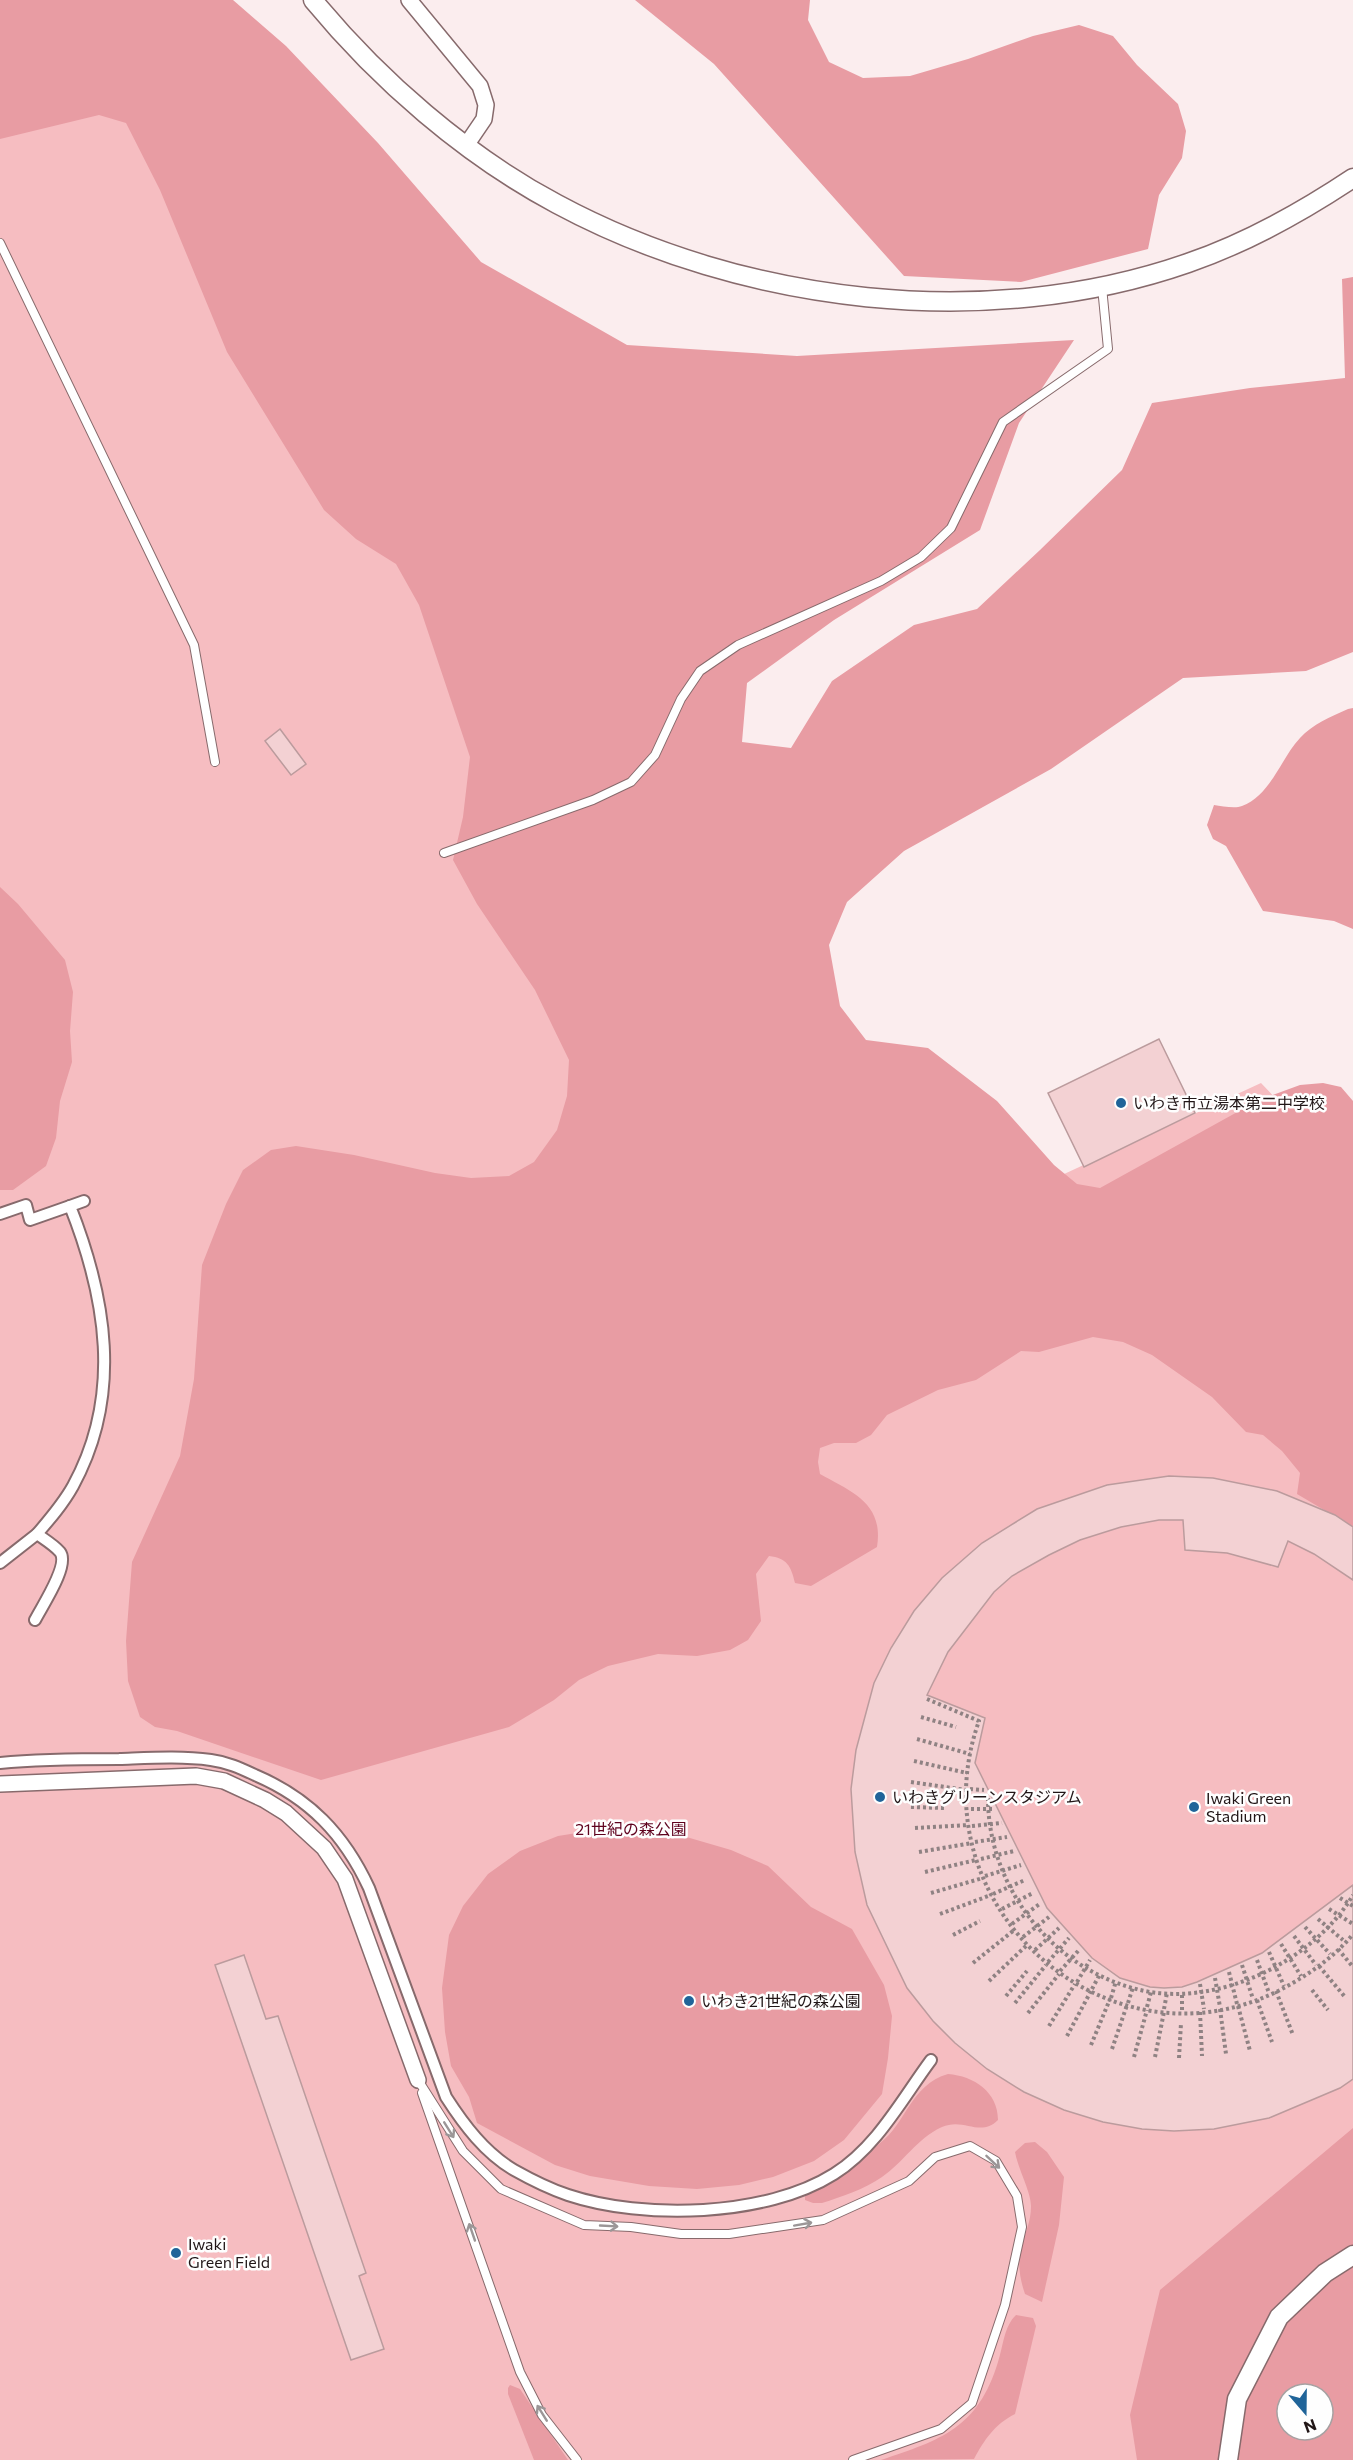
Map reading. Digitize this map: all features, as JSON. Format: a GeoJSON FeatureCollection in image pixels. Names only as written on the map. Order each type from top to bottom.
{"type":"FeatureCollection","features":[{"type":"Feature","properties":{"kind":"street"},"geometry":{"type":"LineString","coordinates":[[313,0],[375,68],[416,105],[466,144],[557,204],[609,229],[672,253],[723,270],[801,288],[867,297],[935,301],[999,300],[1059,294],[1102,286],[1137,279],[1210,254],[1252,236],[1315,203],[1353,178]]}},
{"type":"Feature","properties":{"kind":"street"},"geometry":{"type":"LineString","coordinates":[[409,0],[480,86],[486,105],[484,119],[466,144]]}},
{"type":"Feature","properties":{"kind":"street"},"geometry":{"type":"LineString","coordinates":[[0,1214],[26,1205],[30,1220],[84,1201]]}},
{"type":"Feature","properties":{"kind":"street"},"geometry":{"type":"LineString","coordinates":[[0,1563],[37,1534],[60,1507],[84,1465],[96,1429],[104,1384],[102,1314],[70,1206]]}},
{"type":"Feature","properties":{"kind":"street"},"geometry":{"type":"LineString","coordinates":[[35,1620],[63,1568],[63,1557],[60,1552],[37,1534]]}},
{"type":"Feature","properties":{"kind":"street"},"geometry":{"type":"LineString","coordinates":[[0,1763],[83,1758],[211,1760],[228,1763],[263,1778],[285,1789],[308,1805],[331,1828],[358,1864],[369,1888],[446,2097],[466,2128],[512,2169],[567,2195],[635,2210],[688,2211],[730,2207],[801,2190],[834,2174],[866,2149],[931,2060]]}},
{"type":"Feature","properties":{"kind":"street"},"geometry":{"type":"LineString","coordinates":[[0,1784],[196,1776],[224,1781],[245,1789],[285,1813],[324,1848],[345,1879],[418,2080]]}},
{"type":"Feature","properties":{"kind":"street"},"geometry":{"type":"LineString","coordinates":[[1228,2460],[1237,2399],[1279,2317],[1325,2273],[1353,2255]]}},
{"type":"Feature","properties":{"kind":"lane"},"geometry":{"type":"LineString","coordinates":[[0,243],[194,645],[215,762]]}},
{"type":"Feature","properties":{"kind":"lane"},"geometry":{"type":"LineString","coordinates":[[444,853],[593,800],[631,782],[655,755],[681,699],[700,671],[738,645],[881,581],[921,557],[951,528],[1003,422],[1108,349],[1102,286]]}},
{"type":"Feature","properties":{"kind":"lane"},"geometry":{"type":"LineString","coordinates":[[418,2080],[463,2151],[501,2188],[584,2225],[681,2234],[729,2234],[777,2228],[824,2220],[909,2181],[935,2157],[970,2146],[996,2161],[1017,2196],[1022,2227],[1005,2305],[972,2403],[941,2429],[857,2459]]}},
{"type":"Feature","properties":{"kind":"lane"},"geometry":{"type":"LineString","coordinates":[[418,2080],[520,2372],[542,2415],[577,2460]]}},
{"type":"Feature","properties":{"kind":"path"},"geometry":{"type":"LineString","coordinates":[[927,1699],[980,1721],[967,1773],[970,1826],[984,1877],[1013,1931],[1047,1963],[1076,1983],[1128,2004],[1164,2011],[1202,2011],[1237,2005],[1276,1992],[1317,1966],[1351,1940],[1353,1934]]}},
{"type":"Feature","properties":{"kind":"path"},"geometry":{"type":"LineString","coordinates":[[921,1717],[956,1727]]}},
{"type":"Feature","properties":{"kind":"path"},"geometry":{"type":"LineString","coordinates":[[917,1739],[970,1754]]}},
{"type":"Feature","properties":{"kind":"path"},"geometry":{"type":"LineString","coordinates":[[914,1761],[967,1773]]}},
{"type":"Feature","properties":{"kind":"path"},"geometry":{"type":"LineString","coordinates":[[911,1782],[984,1790]]}},
{"type":"Feature","properties":{"kind":"path"},"geometry":{"type":"LineString","coordinates":[[988,1798],[996,1855],[1009,1886],[1026,1914],[1059,1950],[1085,1967],[1133,1988],[1151,1992],[1182,1993],[1217,1988],[1262,1973],[1290,1959],[1329,1928],[1353,1895]]}},
{"type":"Feature","properties":{"kind":"path"},"geometry":{"type":"LineString","coordinates":[[911,1807],[944,1808]]}},
{"type":"Feature","properties":{"kind":"path"},"geometry":{"type":"LineString","coordinates":[[971,1809],[994,1809]]}},
{"type":"Feature","properties":{"kind":"path"},"geometry":{"type":"LineString","coordinates":[[915,1828],[1002,1823]]}},
{"type":"Feature","properties":{"kind":"path"},"geometry":{"type":"LineString","coordinates":[[919,1852],[1007,1837]]}},
{"type":"Feature","properties":{"kind":"path"},"geometry":{"type":"LineString","coordinates":[[925,1872],[1014,1851]]}},
{"type":"Feature","properties":{"kind":"path"},"geometry":{"type":"LineString","coordinates":[[932,1893],[1021,1865]]}},
{"type":"Feature","properties":{"kind":"path"},"geometry":{"type":"LineString","coordinates":[[940,1914],[1025,1880]]}},
{"type":"Feature","properties":{"kind":"path"},"geometry":{"type":"LineString","coordinates":[[1002,1909],[1033,1893]]}},
{"type":"Feature","properties":{"kind":"path"},"geometry":{"type":"LineString","coordinates":[[1340,1898],[1353,1906]]}},
{"type":"Feature","properties":{"kind":"path"},"geometry":{"type":"LineString","coordinates":[[1012,1924],[1041,1903]]}},
{"type":"Feature","properties":{"kind":"path"},"geometry":{"type":"LineString","coordinates":[[1329,1910],[1353,1924]]}},
{"type":"Feature","properties":{"kind":"path"},"geometry":{"type":"LineString","coordinates":[[1023,1937],[1049,1917]]}},
{"type":"Feature","properties":{"kind":"path"},"geometry":{"type":"LineString","coordinates":[[1318,1919],[1343,1940]]}},
{"type":"Feature","properties":{"kind":"path"},"geometry":{"type":"LineString","coordinates":[[953,1935],[980,1921]]}},
{"type":"Feature","properties":{"kind":"path"},"geometry":{"type":"LineString","coordinates":[[1035,1950],[1059,1928]]}},
{"type":"Feature","properties":{"kind":"path"},"geometry":{"type":"LineString","coordinates":[[1305,1928],[1330,1953]]}},
{"type":"Feature","properties":{"kind":"path"},"geometry":{"type":"LineString","coordinates":[[973,1963],[1013,1931]]}},
{"type":"Feature","properties":{"kind":"path"},"geometry":{"type":"LineString","coordinates":[[1294,1936],[1345,1997]]}},
{"type":"Feature","properties":{"kind":"path"},"geometry":{"type":"LineString","coordinates":[[1015,2003],[1069,1938]]}},
{"type":"Feature","properties":{"kind":"path"},"geometry":{"type":"LineString","coordinates":[[1281,1944],[1301,1976]]}},
{"type":"Feature","properties":{"kind":"path"},"geometry":{"type":"LineString","coordinates":[[989,1981],[1027,1945]]}},
{"type":"Feature","properties":{"kind":"path"},"geometry":{"type":"LineString","coordinates":[[1338,1949],[1353,1967]]}},
{"type":"Feature","properties":{"kind":"path"},"geometry":{"type":"LineString","coordinates":[[1028,2013],[1079,1950]]}},
{"type":"Feature","properties":{"kind":"path"},"geometry":{"type":"LineString","coordinates":[[1269,1952],[1284,1986]]}},
{"type":"Feature","properties":{"kind":"path"},"geometry":{"type":"LineString","coordinates":[[1049,2026],[1090,1960]]}},
{"type":"Feature","properties":{"kind":"path"},"geometry":{"type":"LineString","coordinates":[[1257,1960],[1269,1993]]}},
{"type":"Feature","properties":{"kind":"path"},"geometry":{"type":"LineString","coordinates":[[1242,1965],[1272,2042]]}},
{"type":"Feature","properties":{"kind":"path"},"geometry":{"type":"LineString","coordinates":[[1006,1996],[1027,1971]]}},
{"type":"Feature","properties":{"kind":"path"},"geometry":{"type":"LineString","coordinates":[[1229,1972],[1250,2051]]}},
{"type":"Feature","properties":{"kind":"path"},"geometry":{"type":"LineString","coordinates":[[1067,2036],[1100,1974]]}},
{"type":"Feature","properties":{"kind":"path"},"geometry":{"type":"LineString","coordinates":[[1215,1978],[1226,2054]]}},
{"type":"Feature","properties":{"kind":"path"},"geometry":{"type":"LineString","coordinates":[[1091,2045],[1116,1981]]}},
{"type":"Feature","properties":{"kind":"path"},"geometry":{"type":"LineString","coordinates":[[1200,1984],[1202,2056]]}},
{"type":"Feature","properties":{"kind":"path"},"geometry":{"type":"LineString","coordinates":[[1112,2049],[1133,1988]]}},
{"type":"Feature","properties":{"kind":"path"},"geometry":{"type":"LineString","coordinates":[[1312,1990],[1328,2010]]}},
{"type":"Feature","properties":{"kind":"path"},"geometry":{"type":"LineString","coordinates":[[1134,2057],[1151,1992]]}},
{"type":"Feature","properties":{"kind":"path"},"geometry":{"type":"LineString","coordinates":[[1276,1992],[1293,2035]]}},
{"type":"Feature","properties":{"kind":"path"},"geometry":{"type":"LineString","coordinates":[[1155,2057],[1167,1993]]}},
{"type":"Feature","properties":{"kind":"path"},"geometry":{"type":"LineString","coordinates":[[1182,1993],[1182,2010]]}},
{"type":"Feature","properties":{"kind":"path"},"geometry":{"type":"LineString","coordinates":[[1179,2058],[1180,2023]]}},
{"type":"Feature","properties":{"kind":"green space"},"geometry":{"type":"Polygon","coordinates":[[[0,0],[233,0],[286,46],[378,143],[481,262],[627,345],[797,356],[1074,340],[1019,423],[980,530],[834,620],[747,683],[742,742],[791,748],[832,681],[914,625],[977,609],[1122,470],[1152,403],[1250,388],[1345,378],[1342,279],[1353,277],[1353,652],[1306,671],[1183,678],[1051,769],[904,851],[847,902],[829,945],[840,1006],[866,1040],[928,1048],[997,1101],[1054,1165],[1077,1184],[1100,1188],[1259,1100],[1300,1085],[1323,1083],[1341,1087],[1353,1101],[1353,1527],[1297,1494],[1300,1473],[1282,1451],[1263,1435],[1246,1432],[1212,1397],[1152,1355],[1123,1342],[1093,1337],[1039,1352],[1021,1351],[976,1380],[938,1390],[887,1415],[871,1435],[856,1443],[834,1443],[820,1448],[818,1462],[820,1474],[854,1493],[870,1509],[876,1520],[877,1547],[811,1586],[795,1583],[787,1564],[769,1556],[756,1574],[761,1621],[748,1640],[730,1650],[697,1656],[658,1654],[608,1666],[579,1680],[554,1700],[509,1727],[321,1780],[177,1731],[155,1727],[140,1717],[128,1681],[126,1641],[132,1562],[180,1456],[194,1379],[202,1265],[226,1204],[243,1170],[271,1150],[296,1146],[354,1155],[435,1173],[471,1178],[509,1176],[534,1162],[557,1130],[567,1096],[569,1060],[535,990],[477,904],[453,860],[463,817],[470,757],[419,605],[396,564],[356,539],[324,510],[227,352],[160,190],[126,123],[99,115],[0,139],[0,0]]]}},
{"type":"Feature","properties":{"kind":"green space"},"geometry":{"type":"Polygon","coordinates":[[[635,0],[810,0],[808,20],[829,62],[863,78],[910,76],[1033,36],[1079,25],[1113,36],[1137,65],[1178,104],[1186,131],[1182,158],[1159,195],[1148,249],[1021,282],[904,276],[714,64],[635,0]]]}},
{"type":"Feature","properties":{"kind":"green space","name":"21世紀の森公園"},"geometry":{"type":"Polygon","coordinates":[[[132,44],[875,1248],[1012,1198],[1261,1083],[1353,1180],[1353,2255],[1228,2460],[0,2460],[0,90],[132,44]]]}},
{"type":"Feature","properties":{"kind":"green space"},"geometry":{"type":"Polygon","coordinates":[[[1353,708],[1353,929],[1334,921],[1263,911],[1226,846],[1213,839],[1207,825],[1214,805],[1236,807],[1252,801],[1261,794],[1293,746],[1305,733],[1328,718],[1353,708]]]}},
{"type":"Feature","properties":{"kind":"green space"},"geometry":{"type":"Polygon","coordinates":[[[0,887],[18,904],[65,960],[73,992],[70,1031],[72,1062],[60,1101],[56,1138],[46,1166],[13,1190],[0,1190],[0,887]]]}},
{"type":"Feature","properties":{"kind":"green space"},"geometry":{"type":"Polygon","coordinates":[[[627,1825],[683,1836],[731,1850],[768,1866],[811,1907],[852,1929],[884,1985],[892,2016],[882,2094],[844,2140],[814,2161],[773,2177],[739,2185],[697,2189],[649,2186],[590,2176],[555,2165],[477,2123],[469,2097],[451,2066],[445,2032],[442,1988],[449,1935],[463,1906],[488,1874],[520,1851],[558,1836],[627,1825]]]}},
{"type":"Feature","properties":{"kind":"green space"},"geometry":{"type":"Polygon","coordinates":[[[948,2074],[967,2078],[983,2087],[994,2101],[998,2120],[985,2127],[957,2124],[942,2127],[917,2144],[890,2171],[868,2185],[822,2203],[805,2200],[805,2191],[879,2144],[896,2126],[917,2095],[935,2079],[948,2074]]]}},
{"type":"Feature","properties":{"kind":"green space"},"geometry":{"type":"Polygon","coordinates":[[[1353,2128],[1353,2460],[1137,2460],[1130,2415],[1160,2290],[1353,2128]]]}},
{"type":"Feature","properties":{"kind":"green space"},"geometry":{"type":"Polygon","coordinates":[[[1035,2142],[1047,2152],[1064,2177],[1059,2225],[1042,2302],[1025,2294],[1019,2265],[1031,2206],[1015,2152],[1025,2143],[1035,2142]]]}},
{"type":"Feature","properties":{"kind":"green space"},"geometry":{"type":"Polygon","coordinates":[[[1016,2315],[1033,2318],[1036,2326],[1015,2414],[991,2433],[974,2459],[881,2460],[939,2438],[968,2417],[990,2384],[1006,2331],[1016,2315]]]}},
{"type":"Feature","properties":{"kind":"green space"},"geometry":{"type":"Polygon","coordinates":[[[510,2385],[520,2389],[568,2460],[534,2460],[508,2394],[510,2385]]]}},
{"type":"Feature","properties":{"kind":"building"},"geometry":{"type":"Polygon","coordinates":[[[280,729],[306,764],[291,775],[265,741],[280,729]]]}},
{"type":"Feature","properties":{"kind":"building","name":"いわき市立湯本第二中学校"},"geometry":{"type":"Polygon","coordinates":[[[1159,1039],[1195,1113],[1084,1167],[1048,1093],[1159,1039]]]}},
{"type":"Feature","properties":{"kind":"building"},"geometry":{"type":"Polygon","coordinates":[[[1169,1476],[1213,1478],[1277,1491],[1335,1515],[1353,1527],[1353,1580],[1314,1554],[1288,1541],[1278,1567],[1227,1553],[1185,1550],[1183,1520],[1159,1520],[1121,1527],[1080,1540],[1012,1576],[994,1592],[948,1652],[927,1695],[985,1718],[975,1763],[1047,1908],[1092,1958],[1120,1978],[1150,1987],[1164,1988],[1182,1987],[1197,1982],[1262,1953],[1353,1885],[1353,2079],[1340,2088],[1269,2118],[1214,2129],[1174,2131],[1142,2129],[1103,2122],[1064,2110],[1024,2092],[987,2069],[955,2043],[933,2021],[907,1988],[867,1905],[855,1852],[851,1789],[856,1750],[874,1683],[891,1648],[914,1611],[942,1578],[982,1543],[1037,1509],[1107,1485],[1169,1476]]]}},
{"type":"Feature","properties":{"kind":"building"},"geometry":{"type":"Polygon","coordinates":[[[244,1955],[266,2019],[278,2016],[366,2273],[359,2276],[384,2349],[351,2360],[215,1965],[244,1955]]]}},
{"type":"Feature","properties":{"kind":"place","name":"いわき市立湯本第二中学校"},"geometry":{"type":"Point","coordinates":[1121,1103]}},
{"type":"Feature","properties":{"kind":"place","name":"いわきグリーンスタジアム"},"geometry":{"type":"Point","coordinates":[880,1797]}},
{"type":"Feature","properties":{"kind":"place","name":"Iwaki Green Stadium"},"geometry":{"type":"Point","coordinates":[1194,1807]}},
{"type":"Feature","properties":{"kind":"place","name":"いわき21世紀の森公園"},"geometry":{"type":"Point","coordinates":[689,2001]}},
{"type":"Feature","properties":{"kind":"place","name":"Iwaki Green Field"},"geometry":{"type":"Point","coordinates":[176,2253]}}]}
